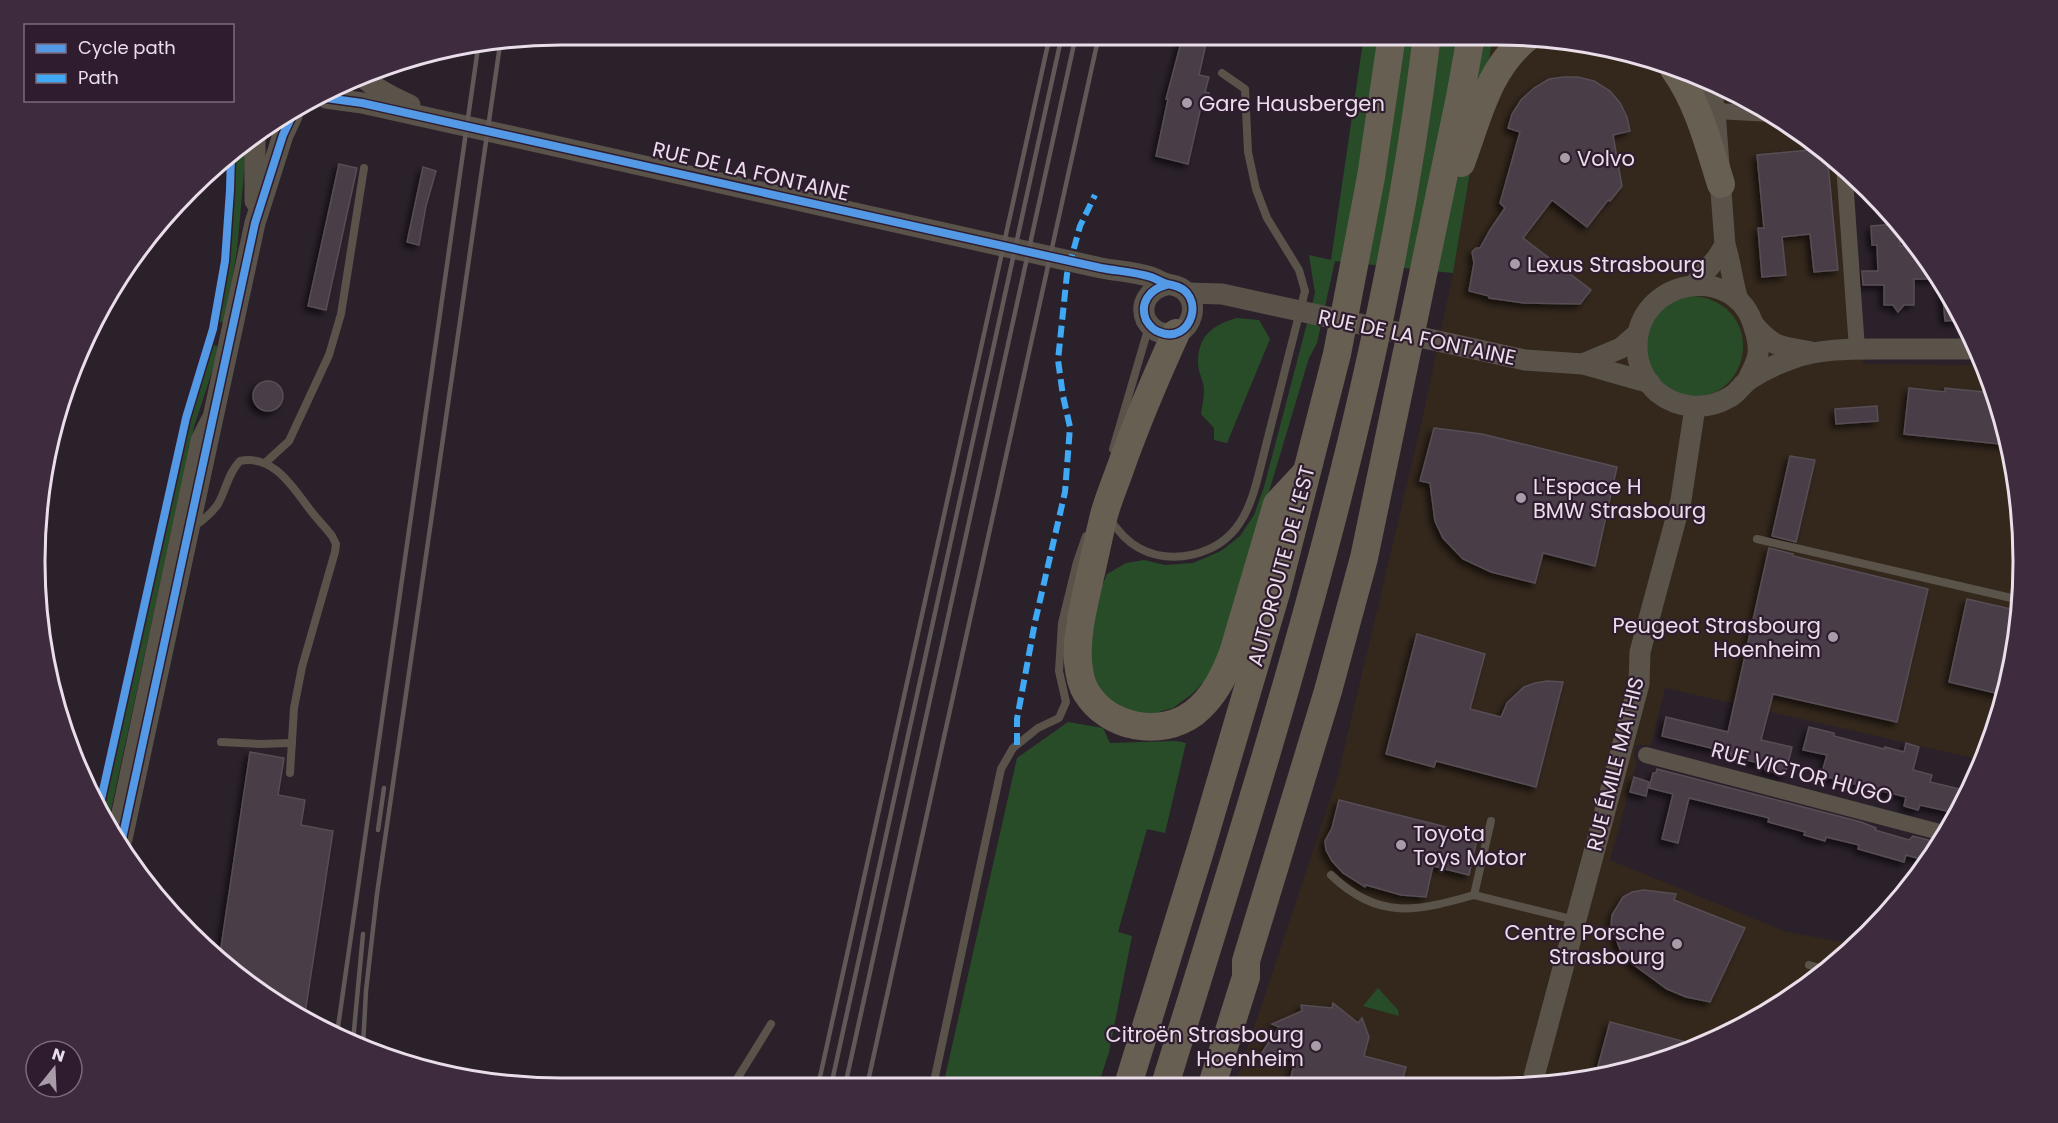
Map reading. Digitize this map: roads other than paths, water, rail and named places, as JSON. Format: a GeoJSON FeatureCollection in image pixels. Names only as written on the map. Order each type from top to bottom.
{"type":"FeatureCollection","features":[{"type":"Feature","properties":{"kind":"highway","name":"AUTOROUTE DE L’EST"},"geometry":{"type":"LineString","coordinates":[[1130,1078],[1276,593],[1308,471],[1337,354],[1355,267],[1391,45]]}},
{"type":"Feature","properties":{"kind":"highway","name":"AUTOROUTE DE L’EST"},"geometry":{"type":"LineString","coordinates":[[1167,1078],[1274,728],[1342,481],[1372,360],[1393,258],[1426,45]]}},
{"type":"Feature","properties":{"kind":"highway"},"geometry":{"type":"LineString","coordinates":[[1214,1078],[1246,977],[1246,961],[1346,627],[1364,558],[1469,45]]}},
{"type":"Feature","properties":{"kind":"highway"},"geometry":{"type":"LineString","coordinates":[[1425,263],[1493,77],[1517,46]]}},
{"type":"Feature","properties":{"kind":"highway"},"geometry":{"type":"LineString","coordinates":[[1679,78],[1704,131],[1721,184]]}},
{"type":"Feature","properties":{"kind":"highway"},"geometry":{"type":"LineString","coordinates":[[1173,325],[1145,400],[1096,516],[1078,653],[1080,677],[1085,691],[1096,705],[1118,721],[1145,727],[1179,721],[1193,713],[1207,700],[1218,686],[1233,653],[1277,504],[1308,471]]}},
{"type":"Feature","properties":{"kind":"highway"},"geometry":{"type":"LineString","coordinates":[[1200,1078],[1237,974],[1246,961]]}},
{"type":"Feature","properties":{"kind":"street","name":"RUE DE LA FONTAINE"},"geometry":{"type":"LineString","coordinates":[[369,82],[397,100],[458,125]]}},
{"type":"Feature","properties":{"kind":"street"},"geometry":{"type":"LineString","coordinates":[[1727,99],[1711,94],[1725,245],[1732,265],[1733,283],[1738,300]]}},
{"type":"Feature","properties":{"kind":"street","name":"RUE DE LA FONTAINE"},"geometry":{"type":"LineString","coordinates":[[332,99],[362,103],[1152,278],[1186,292],[1222,294],[1453,346],[1526,360],[1583,364],[1650,383]]}},
{"type":"Feature","properties":{"kind":"street"},"geometry":{"type":"LineString","coordinates":[[123,834],[255,223],[289,123]]}},
{"type":"Feature","properties":{"kind":"street"},"geometry":{"type":"LineString","coordinates":[[255,146],[255,223]]}},
{"type":"Feature","properties":{"kind":"street"},"geometry":{"type":"LineString","coordinates":[[1845,180],[1857,350]]}},
{"type":"Feature","properties":{"kind":"street"},"geometry":{"type":"LineString","coordinates":[[1694,285],[1725,245]]}},
{"type":"Feature","properties":{"kind":"street","name":"RUE DE LA FONTAINE"},"geometry":{"type":"LineString","coordinates":[[1101,268],[1128,282],[1144,304],[1146,319],[1173,325],[1222,305],[1252,302]]}},
{"type":"Feature","properties":{"kind":"street"},"geometry":{"type":"LineString","coordinates":[[1144,304],[1152,291],[1166,285]]}},
{"type":"Feature","properties":{"kind":"street"},"geometry":{"type":"LineString","coordinates":[[1694,285],[1718,288],[1738,300],[1752,318],[1758,342],[1758,356],[1748,379],[1732,396],[1716,404],[1695,407]]}},
{"type":"Feature","properties":{"kind":"street","name":"RUE DE LA FONTAINE"},"geometry":{"type":"LineString","coordinates":[[1694,285],[1671,291],[1655,302],[1643,317],[1638,333],[1637,356],[1643,375],[1656,391],[1673,402],[1695,407]]}},
{"type":"Feature","properties":{"kind":"street"},"geometry":{"type":"LineString","coordinates":[[1173,325],[1191,299],[1186,292]]}},
{"type":"Feature","properties":{"kind":"street"},"geometry":{"type":"LineString","coordinates":[[1754,325],[1769,342],[1814,352],[1967,349]]}},
{"type":"Feature","properties":{"kind":"street","name":"RUE DE LA FONTAINE"},"geometry":{"type":"LineString","coordinates":[[1583,364],[1622,348],[1638,333]]}},
{"type":"Feature","properties":{"kind":"street"},"geometry":{"type":"LineString","coordinates":[[1748,379],[1792,359],[1814,352]]}},
{"type":"Feature","properties":{"kind":"street","name":"RUE ÉMILE MATHIS"},"geometry":{"type":"LineString","coordinates":[[1534,1077],[1640,684],[1640,652],[1681,500],[1695,407]]}},
{"type":"Feature","properties":{"kind":"street","name":"RUE VICTOR HUGO"},"geometry":{"type":"LineString","coordinates":[[1646,755],[1937,831]]}},
{"type":"Feature","properties":{"kind":"lane"},"geometry":{"type":"LineString","coordinates":[[935,1078],[1002,769],[1013,748],[1038,728],[1059,718],[1066,702],[1059,671],[1062,623],[1077,562],[1096,516],[1140,549],[1177,557],[1195,555],[1213,547],[1240,524],[1251,501],[1258,477],[1305,291],[1299,270],[1267,218],[1256,189],[1248,152],[1245,89],[1222,73]]}},
{"type":"Feature","properties":{"kind":"lane"},"geometry":{"type":"LineString","coordinates":[[265,463],[289,441],[329,355],[341,314],[364,168]]}},
{"type":"Feature","properties":{"kind":"lane"},"geometry":{"type":"LineString","coordinates":[[1109,461],[1173,325]]}},
{"type":"Feature","properties":{"kind":"lane"},"geometry":{"type":"LineString","coordinates":[[113,818],[195,438],[220,385]]}},
{"type":"Feature","properties":{"kind":"lane"},"geometry":{"type":"LineString","coordinates":[[190,529],[217,506],[233,468],[240,461],[248,459],[265,463],[288,480],[336,544],[302,666],[294,708],[290,773]]}},
{"type":"Feature","properties":{"kind":"lane"},"geometry":{"type":"LineString","coordinates":[[1757,539],[2012,598]]}},
{"type":"Feature","properties":{"kind":"lane"},"geometry":{"type":"LineString","coordinates":[[221,742],[292,743]]}},
{"type":"Feature","properties":{"kind":"lane"},"geometry":{"type":"LineString","coordinates":[[1474,894],[1491,822]]}},
{"type":"Feature","properties":{"kind":"lane"},"geometry":{"type":"LineString","coordinates":[[1331,874],[1358,895],[1391,908],[1422,909],[1474,894],[1575,920]]}},
{"type":"Feature","properties":{"kind":"lane"},"geometry":{"type":"LineString","coordinates":[[1809,965],[1816,967]]}},
{"type":"Feature","properties":{"kind":"lane"},"geometry":{"type":"LineString","coordinates":[[738,1078],[771,1024]]}},
{"type":"Feature","properties":{"kind":"railway"},"geometry":{"type":"LineString","coordinates":[[820,1078],[1048,45]]}},
{"type":"Feature","properties":{"kind":"railway"},"geometry":{"type":"LineString","coordinates":[[833,1078],[1060,45]]}},
{"type":"Feature","properties":{"kind":"railway"},"geometry":{"type":"LineString","coordinates":[[847,1078],[1074,45]]}},
{"type":"Feature","properties":{"kind":"railway"},"geometry":{"type":"LineString","coordinates":[[869,1078],[1097,45]]}},
{"type":"Feature","properties":{"kind":"railway"},"geometry":{"type":"LineString","coordinates":[[363,1039],[366,991],[377,894],[499,49]]}},
{"type":"Feature","properties":{"kind":"railway"},"geometry":{"type":"LineString","coordinates":[[338,1027],[477,52]]}},
{"type":"Feature","properties":{"kind":"railway"},"geometry":{"type":"LineString","coordinates":[[378,830],[384,788]]}},
{"type":"Feature","properties":{"kind":"railway"},"geometry":{"type":"LineString","coordinates":[[354,1034],[363,934]]}},
{"type":"Feature","properties":{"kind":"place","name":"Gare Hausbergen"},"geometry":{"type":"Point","coordinates":[1187,103]}},
{"type":"Feature","properties":{"kind":"place","name":"Volvo"},"geometry":{"type":"Point","coordinates":[1565,158]}},
{"type":"Feature","properties":{"kind":"place","name":"Lexus Strasbourg"},"geometry":{"type":"Point","coordinates":[1515,264]}},
{"type":"Feature","properties":{"kind":"place","name":"L'Espace H BMW Strasbourg"},"geometry":{"type":"Point","coordinates":[1521,498]}},
{"type":"Feature","properties":{"kind":"place","name":"Peugeot Strasbourg Hoenheim"},"geometry":{"type":"Point","coordinates":[1833,637]}},
{"type":"Feature","properties":{"kind":"place","name":"Toyota Toys Motor"},"geometry":{"type":"Point","coordinates":[1401,845]}},
{"type":"Feature","properties":{"kind":"place","name":"Centre Porsche Strasbourg"},"geometry":{"type":"Point","coordinates":[1677,944]}},
{"type":"Feature","properties":{"kind":"place","name":"Citroën Strasbourg Hoenheim"},"geometry":{"type":"Point","coordinates":[1316,1046]}}]}
